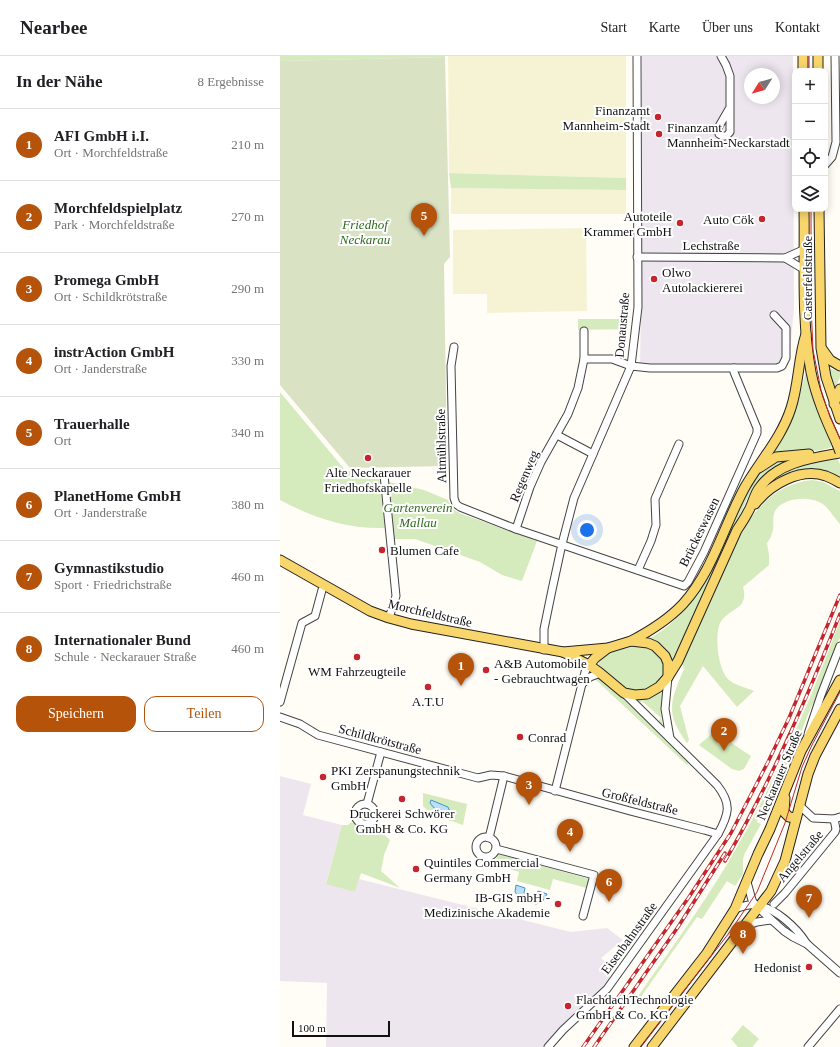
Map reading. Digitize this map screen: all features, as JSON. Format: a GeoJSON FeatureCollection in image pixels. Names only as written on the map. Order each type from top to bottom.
{"type":"FeatureCollection","features":[{"type":"Feature","properties":{"kind":"main road"},"geometry":{"type":"LineString","coordinates":[[803,56],[804,68]]}},
{"type":"Feature","properties":{"kind":"main road"},"geometry":{"type":"LineString","coordinates":[[818,56],[818,68]]}},
{"type":"Feature","properties":{"kind":"main road","name":"Casterfeldstraße"},"geometry":{"type":"LineString","coordinates":[[804,212],[806,334]]}},
{"type":"Feature","properties":{"kind":"main road","name":"Casterfeldstraße"},"geometry":{"type":"LineString","coordinates":[[819,212],[821,348]]}},
{"type":"Feature","properties":{"kind":"main road"},"geometry":{"type":"LineString","coordinates":[[806,334],[809,360],[816,390],[822,409],[839,449]]}},
{"type":"Feature","properties":{"kind":"main road"},"geometry":{"type":"LineString","coordinates":[[631,641],[648,632],[683,605],[696,588],[709,564],[738,501],[791,410],[797,388],[802,348],[806,334]]}},
{"type":"Feature","properties":{"kind":"main road"},"geometry":{"type":"LineString","coordinates":[[821,348],[830,360],[840,366]]}},
{"type":"Feature","properties":{"kind":"main road"},"geometry":{"type":"LineString","coordinates":[[821,348],[826,377],[840,419]]}},
{"type":"Feature","properties":{"kind":"main road"},"geometry":{"type":"LineString","coordinates":[[834,404],[840,389]]}},
{"type":"Feature","properties":{"kind":"main road"},"geometry":{"type":"LineString","coordinates":[[756,470],[767,462],[776,458],[839,449]]}},
{"type":"Feature","properties":{"kind":"main road"},"geometry":{"type":"LineString","coordinates":[[624,693],[636,695],[647,694],[659,687],[668,676],[678,660],[737,530],[748,512],[759,488],[774,473],[788,466],[802,460],[839,449]]}},
{"type":"Feature","properties":{"kind":"main road"},"geometry":{"type":"LineString","coordinates":[[748,512],[759,499],[776,485],[793,477],[809,474],[825,476],[840,483]]}},
{"type":"Feature","properties":{"kind":"main road","name":"Morchfeldstraße"},"geometry":{"type":"LineString","coordinates":[[280,560],[370,612],[418,625],[540,649],[563,652],[608,648],[631,641],[648,643],[655,646],[660,651],[668,663],[668,676]]}},
{"type":"Feature","properties":{"kind":"main road","name":"Morchfeldstraße"},"geometry":{"type":"LineString","coordinates":[[589,665],[595,658],[608,648]]}},
{"type":"Feature","properties":{"kind":"main road","name":"Morchfeldstraße"},"geometry":{"type":"LineString","coordinates":[[563,652],[589,665],[624,693]]}},
{"type":"Feature","properties":{"kind":"main road","name":"Neckarauer Straße"},"geometry":{"type":"LineString","coordinates":[[634,1047],[707,953],[735,909],[806,741],[840,680]]}},
{"type":"Feature","properties":{"kind":"main road","name":"Neckarauer Straße"},"geometry":{"type":"LineString","coordinates":[[652,1047],[758,906],[771,891],[785,861],[808,774],[815,756],[840,709]]}},
{"type":"Feature","properties":{"kind":"main road"},"geometry":{"type":"LineString","coordinates":[[784,795],[786,802],[784,812],[790,817],[796,818]]}},
{"type":"Feature","properties":{"kind":"street","name":"Donaustraße"},"geometry":{"type":"LineString","coordinates":[[540,649],[540,639],[544,630],[562,544],[574,498],[631,366],[638,307],[637,56]]}},
{"type":"Feature","properties":{"kind":"street"},"geometry":{"type":"LineString","coordinates":[[721,56],[730,76],[729,109]]}},
{"type":"Feature","properties":{"kind":"street"},"geometry":{"type":"LineString","coordinates":[[828,162],[832,157],[836,142],[834,58]]}},
{"type":"Feature","properties":{"kind":"street","name":"Lechstraße"},"geometry":{"type":"LineString","coordinates":[[637,257],[785,258],[805,249]]}},
{"type":"Feature","properties":{"kind":"street"},"geometry":{"type":"LineString","coordinates":[[785,258],[805,270]]}},
{"type":"Feature","properties":{"kind":"street"},"geometry":{"type":"LineString","coordinates":[[584,359],[612,359],[631,366],[650,368],[777,368],[782,366],[785,362],[786,328],[774,315]]}},
{"type":"Feature","properties":{"kind":"street","name":"Regenweg"},"geometry":{"type":"LineString","coordinates":[[516,529],[530,487],[541,462],[568,414],[578,388],[584,359],[584,331]]}},
{"type":"Feature","properties":{"kind":"street","name":"Altmühlstraße"},"geometry":{"type":"LineString","coordinates":[[454,347],[451,366],[454,498],[456,504],[460,507],[516,529],[562,544]]}},
{"type":"Feature","properties":{"kind":"street","name":"Brückeswasen"},"geometry":{"type":"LineString","coordinates":[[562,544],[684,586],[688,582],[704,552],[757,433],[757,428],[734,372],[734,368]]}},
{"type":"Feature","properties":{"kind":"street"},"geometry":{"type":"LineString","coordinates":[[557,435],[593,454]]}},
{"type":"Feature","properties":{"kind":"street"},"geometry":{"type":"LineString","coordinates":[[638,570],[651,541],[656,525],[655,499],[679,444]]}},
{"type":"Feature","properties":{"kind":"street"},"geometry":{"type":"LineString","coordinates":[[384,475],[396,596],[389,618]]}},
{"type":"Feature","properties":{"kind":"street"},"geometry":{"type":"LineString","coordinates":[[280,702],[302,623],[315,616],[324,586]]}},
{"type":"Feature","properties":{"kind":"street"},"geometry":{"type":"LineString","coordinates":[[806,741],[818,702],[840,646]]}},
{"type":"Feature","properties":{"kind":"street"},"geometry":{"type":"LineString","coordinates":[[555,791],[589,665]]}},
{"type":"Feature","properties":{"kind":"street"},"geometry":{"type":"LineString","coordinates":[[583,683],[590,677],[600,673]]}},
{"type":"Feature","properties":{"kind":"street","name":"Morchfeldstraße"},"geometry":{"type":"LineString","coordinates":[[665,728],[668,676]]}},
{"type":"Feature","properties":{"kind":"street","name":"Morchfeldstraße"},"geometry":{"type":"LineString","coordinates":[[624,693],[665,728],[670,738],[717,785],[724,794],[728,809],[727,816],[718,834]]}},
{"type":"Feature","properties":{"kind":"street","name":"Schildkrötstraße"},"geometry":{"type":"LineString","coordinates":[[280,717],[300,724],[318,735],[381,752],[478,778],[491,775],[504,776],[555,791]]}},
{"type":"Feature","properties":{"kind":"street"},"geometry":{"type":"LineString","coordinates":[[367,804],[381,752]]}},
{"type":"Feature","properties":{"kind":"street"},"geometry":{"type":"LineString","coordinates":[[489,838],[504,776]]}},
{"type":"Feature","properties":{"kind":"street","name":"Großfeldstraße"},"geometry":{"type":"LineString","coordinates":[[555,791],[718,834]]}},
{"type":"Feature","properties":{"kind":"street","name":"Angelstraße"},"geometry":{"type":"LineString","coordinates":[[774,904],[785,893],[836,829],[837,818],[819,819],[808,815],[799,805]]}},
{"type":"Feature","properties":{"kind":"street","name":"Eisenbahnstraße"},"geometry":{"type":"LineString","coordinates":[[548,1047],[563,1030],[607,989],[718,834]]}},
{"type":"Feature","properties":{"kind":"street"},"geometry":{"type":"LineString","coordinates":[[482,838],[489,838],[494,842],[496,849],[494,853],[489,856],[484,856],[479,853],[477,847],[479,840],[482,838]]}},
{"type":"Feature","properties":{"kind":"street"},"geometry":{"type":"LineString","coordinates":[[496,849],[594,875],[583,916]]}},
{"type":"Feature","properties":{"kind":"street"},"geometry":{"type":"LineString","coordinates":[[747,882],[752,900],[771,920],[793,937],[807,944]]}},
{"type":"Feature","properties":{"kind":"street"},"geometry":{"type":"LineString","coordinates":[[771,891],[778,914]]}},
{"type":"Feature","properties":{"kind":"street"},"geometry":{"type":"LineString","coordinates":[[735,909],[749,905],[758,906],[778,914],[800,935],[807,944],[840,973]]}},
{"type":"Feature","properties":{"kind":"street"},"geometry":{"type":"LineString","coordinates":[[743,927],[757,922],[771,920]]}},
{"type":"Feature","properties":{"kind":"street"},"geometry":{"type":"LineString","coordinates":[[808,1047],[840,1009]]}},
{"type":"Feature","properties":{"kind":"shaded area"},"geometry":{"type":"Polygon","coordinates":[[[448,56],[626,56],[626,178],[449,173],[448,56]]]}},
{"type":"Feature","properties":{"kind":"shaded area"},"geometry":{"type":"Polygon","coordinates":[[[642,56],[793,56],[792,212],[794,212],[794,308],[789,363],[640,366],[642,249],[642,56]]]}},
{"type":"Feature","properties":{"kind":"shaded area"},"geometry":{"type":"Polygon","coordinates":[[[451,188],[626,190],[626,214],[451,214],[451,188]]]}},
{"type":"Feature","properties":{"kind":"shaded area"},"geometry":{"type":"Polygon","coordinates":[[[586,228],[587,311],[487,313],[487,294],[453,294],[453,230],[586,228]]]}},
{"type":"Feature","properties":{"kind":"shaded area"},"geometry":{"type":"Polygon","coordinates":[[[280,776],[311,784],[303,815],[342,825],[326,883],[355,892],[359,879],[571,932],[607,928],[623,940],[601,958],[607,964],[610,981],[597,996],[554,1033],[544,1047],[326,1047],[327,983],[280,981],[280,776]]]}},
{"type":"Feature","properties":{"kind":"green space"},"geometry":{"type":"Polygon","coordinates":[[[280,56],[445,56],[445,57],[280,61],[280,56]]]}},
{"type":"Feature","properties":{"kind":"green space","name":"Friedhof Neckarau"},"geometry":{"type":"Polygon","coordinates":[[[445,57],[450,257],[444,264],[447,466],[350,468],[280,385],[280,61],[445,57]]]}},
{"type":"Feature","properties":{"kind":"green space"},"geometry":{"type":"Polygon","coordinates":[[[449,173],[626,178],[626,190],[451,188],[449,173]]]}},
{"type":"Feature","properties":{"kind":"green space"},"geometry":{"type":"Polygon","coordinates":[[[578,319],[627,319],[627,329],[578,330],[578,319]]]}},
{"type":"Feature","properties":{"kind":"green space"},"geometry":{"type":"Polygon","coordinates":[[[829,368],[840,372],[840,377],[835,389],[833,388],[829,368]]]}},
{"type":"Feature","properties":{"kind":"green space"},"geometry":{"type":"Polygon","coordinates":[[[805,374],[808,374],[816,408],[832,447],[822,450],[772,456],[792,416],[805,374]]]}},
{"type":"Feature","properties":{"kind":"green space","name":"Gartenverein Mallau"},"geometry":{"type":"Polygon","coordinates":[[[280,392],[345,470],[379,478],[385,528],[357,527],[331,521],[305,512],[280,500],[280,392]]]}},
{"type":"Feature","properties":{"kind":"green space"},"geometry":{"type":"Polygon","coordinates":[[[837,457],[840,464],[840,478],[828,472],[820,471],[761,493],[778,477],[795,467],[837,457]]]}},
{"type":"Feature","properties":{"kind":"green space"},"geometry":{"type":"Polygon","coordinates":[[[788,460],[767,474],[750,493],[671,666],[658,684],[647,691],[640,692],[627,689],[613,681],[598,666],[600,658],[610,653],[639,644],[660,632],[679,616],[694,598],[707,578],[718,558],[754,480],[770,464],[788,460]]]}},
{"type":"Feature","properties":{"kind":"green space"},"geometry":{"type":"Polygon","coordinates":[[[812,480],[823,482],[840,491],[840,524],[824,505],[812,500],[791,500],[779,506],[775,511],[773,531],[767,543],[769,565],[743,587],[744,599],[742,604],[722,620],[719,625],[717,641],[720,660],[725,675],[734,683],[754,691],[737,707],[703,666],[680,706],[689,740],[687,743],[675,723],[672,707],[675,690],[684,669],[682,663],[743,529],[764,503],[780,490],[800,482],[812,480]]]}},
{"type":"Feature","properties":{"kind":"green space","name":"Gartenverein Mallau"},"geometry":{"type":"Polygon","coordinates":[[[389,482],[424,490],[448,500],[452,508],[459,513],[537,541],[522,581],[502,575],[480,562],[415,539],[394,539],[389,482]]]}},
{"type":"Feature","properties":{"kind":"green space"},"geometry":{"type":"Polygon","coordinates":[[[840,620],[840,638],[817,698],[811,707],[795,748],[779,780],[767,812],[764,816],[761,814],[757,822],[761,824],[745,853],[743,859],[743,874],[735,886],[727,881],[702,919],[697,917],[636,1004],[634,1002],[720,877],[745,833],[797,728],[840,620]]]}},
{"type":"Feature","properties":{"kind":"green space"},"geometry":{"type":"Polygon","coordinates":[[[600,677],[606,681],[689,762],[687,765],[594,678],[600,677]]]}},
{"type":"Feature","properties":{"kind":"green space"},"geometry":{"type":"Polygon","coordinates":[[[663,690],[661,711],[662,725],[658,722],[661,718],[642,701],[638,704],[635,699],[646,699],[663,690]]]}},
{"type":"Feature","properties":{"kind":"green space"},"geometry":{"type":"Polygon","coordinates":[[[725,722],[737,732],[730,742],[751,756],[744,769],[739,771],[732,769],[699,745],[725,722]]]}},
{"type":"Feature","properties":{"kind":"green space"},"geometry":{"type":"Polygon","coordinates":[[[423,793],[467,804],[463,825],[431,814],[423,806],[423,793]]]}},
{"type":"Feature","properties":{"kind":"green space"},"geometry":{"type":"Polygon","coordinates":[[[351,822],[364,827],[373,824],[390,840],[384,855],[381,871],[400,888],[361,873],[355,892],[326,884],[342,825],[348,825],[351,822]]]}},
{"type":"Feature","properties":{"kind":"green space"},"geometry":{"type":"Polygon","coordinates":[[[498,854],[590,879],[587,888],[553,879],[550,890],[517,881],[519,872],[490,863],[497,858],[498,854]]]}},
{"type":"Feature","properties":{"kind":"green space"},"geometry":{"type":"Polygon","coordinates":[[[743,1025],[759,1039],[753,1047],[738,1047],[731,1039],[743,1025]]]}},
{"type":"Feature","properties":{"kind":"water"},"geometry":{"type":"Polygon","coordinates":[[[431,800],[448,807],[450,812],[449,814],[434,808],[430,803],[431,800]]]}},
{"type":"Feature","properties":{"kind":"water"},"geometry":{"type":"Polygon","coordinates":[[[516,885],[525,888],[524,893],[536,896],[538,891],[547,894],[543,901],[536,904],[519,897],[515,892],[516,885]]]}},
{"type":"Feature","properties":{"kind":"tram line"},"geometry":{"type":"LineString","coordinates":[[809,56],[809,68]]}},
{"type":"Feature","properties":{"kind":"tram line"},"geometry":{"type":"LineString","coordinates":[[811,212],[811,306],[813,350],[821,390],[830,417],[840,439]]}},
{"type":"Feature","properties":{"kind":"tram line"},"geometry":{"type":"LineString","coordinates":[[641,1047],[729,933],[757,892],[785,823],[802,767],[840,692]]}},
{"type":"Feature","properties":{"kind":"railway"},"geometry":{"type":"LineString","coordinates":[[583,1047],[689,897],[731,833],[789,718],[840,595]]}},
{"type":"Feature","properties":{"kind":"railway"},"geometry":{"type":"LineString","coordinates":[[725,861],[773,771],[815,677],[840,614]]}},
{"type":"Feature","properties":{"kind":"railway"},"geometry":{"type":"LineString","coordinates":[[594,1047],[678,927],[725,853]]}},
{"type":"Feature","properties":{"kind":"place","name":"Finanzamt Mannheim-Stadt"},"geometry":{"type":"Point","coordinates":[658,117]}},
{"type":"Feature","properties":{"kind":"place","name":"Finanzamt Mannheim-Neckarstadt"},"geometry":{"type":"Point","coordinates":[659,134]}},
{"type":"Feature","properties":{"kind":"place","name":"Auto Cök"},"geometry":{"type":"Point","coordinates":[762,219]}},
{"type":"Feature","properties":{"kind":"place","name":"Autoteile Krammer GmbH"},"geometry":{"type":"Point","coordinates":[680,223]}},
{"type":"Feature","properties":{"kind":"place","name":"Trauerhalle"},"geometry":{"type":"Point","coordinates":[424,236]}},
{"type":"Feature","properties":{"kind":"place","name":"Olwo Autolackiererei"},"geometry":{"type":"Point","coordinates":[654,279]}},
{"type":"Feature","properties":{"kind":"place","name":"Alte Neckarauer Friedhofskapelle"},"geometry":{"type":"Point","coordinates":[368,458]}},
{"type":"Feature","properties":{"kind":"place","name":"Blumen Cafe"},"geometry":{"type":"Point","coordinates":[382,550]}},
{"type":"Feature","properties":{"kind":"place","name":"WM Fahrzeugteile"},"geometry":{"type":"Point","coordinates":[357,657]}},
{"type":"Feature","properties":{"kind":"place","name":"A&B Automobile - Gebrauchtwagen"},"geometry":{"type":"Point","coordinates":[486,670]}},
{"type":"Feature","properties":{"kind":"place","name":"AFI GmbH i.I."},"geometry":{"type":"Point","coordinates":[461,686]}},
{"type":"Feature","properties":{"kind":"place","name":"A.T.U"},"geometry":{"type":"Point","coordinates":[428,687]}},
{"type":"Feature","properties":{"kind":"place","name":"Conrad"},"geometry":{"type":"Point","coordinates":[520,737]}},
{"type":"Feature","properties":{"kind":"place","name":"Morchfeldspielplatz"},"geometry":{"type":"Point","coordinates":[724,751]}},
{"type":"Feature","properties":{"kind":"place","name":"PKI Zerspanungstechnik GmbH"},"geometry":{"type":"Point","coordinates":[323,777]}},
{"type":"Feature","properties":{"kind":"place","name":"Druckerei Schwörer GmbH & Co. KG"},"geometry":{"type":"Point","coordinates":[402,799]}},
{"type":"Feature","properties":{"kind":"place","name":"Promega GmbH"},"geometry":{"type":"Point","coordinates":[529,805]}},
{"type":"Feature","properties":{"kind":"place","name":"instrAction GmbH"},"geometry":{"type":"Point","coordinates":[570,852]}},
{"type":"Feature","properties":{"kind":"place","name":"Quintiles Commercial Germany GmbH"},"geometry":{"type":"Point","coordinates":[416,869]}},
{"type":"Feature","properties":{"kind":"place","name":"PlanetHome GmbH"},"geometry":{"type":"Point","coordinates":[609,902]}},
{"type":"Feature","properties":{"kind":"place","name":"IB-GIS mbH - Medizinische Akademie"},"geometry":{"type":"Point","coordinates":[558,904]}},
{"type":"Feature","properties":{"kind":"place","name":"Gymnastikstudio"},"geometry":{"type":"Point","coordinates":[809,918]}},
{"type":"Feature","properties":{"kind":"place","name":"Internationaler Bund"},"geometry":{"type":"Point","coordinates":[743,954]}},
{"type":"Feature","properties":{"kind":"place","name":"Hedonist"},"geometry":{"type":"Point","coordinates":[809,967]}},
{"type":"Feature","properties":{"kind":"place","name":"FlachdachTechnologie GmbH & Co. KG"},"geometry":{"type":"Point","coordinates":[568,1006]}}]}
